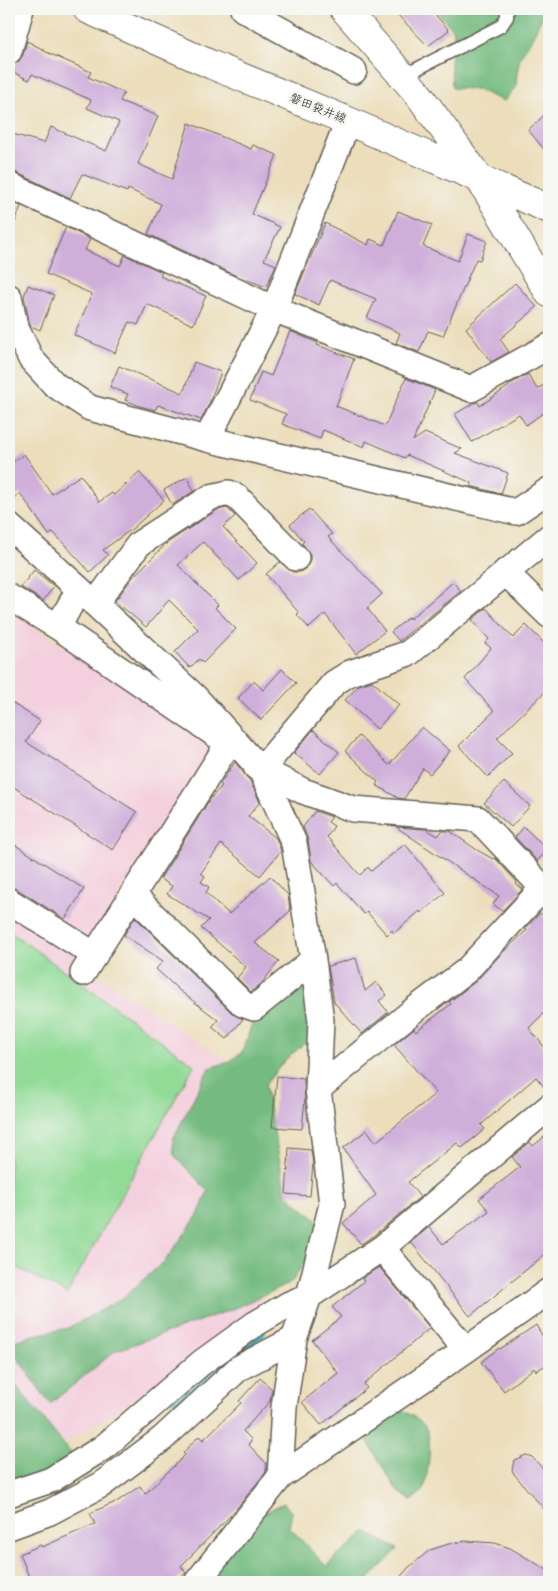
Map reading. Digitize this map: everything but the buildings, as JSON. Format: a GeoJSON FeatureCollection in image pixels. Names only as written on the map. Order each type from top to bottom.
{"type":"FeatureCollection","features":[{"type":"Feature","properties":{"kind":"main road","name":"磐田袋井線"},"geometry":{"type":"LineString","coordinates":[[87,9],[212,65],[348,121],[548,208]]}},
{"type":"Feature","properties":{"kind":"main road"},"geometry":{"type":"LineString","coordinates":[[344,9],[419,95],[479,178],[549,293]]}},
{"type":"Feature","properties":{"kind":"street"},"geometry":{"type":"LineString","coordinates":[[9,51],[21,9]]}},
{"type":"Feature","properties":{"kind":"street"},"geometry":{"type":"LineString","coordinates":[[243,9],[354,71]]}},
{"type":"Feature","properties":{"kind":"street"},"geometry":{"type":"LineString","coordinates":[[207,439],[274,309],[348,121]]}},
{"type":"Feature","properties":{"kind":"street"},"geometry":{"type":"LineString","coordinates":[[9,184],[274,309],[471,389],[549,346]]}},
{"type":"Feature","properties":{"kind":"street"},"geometry":{"type":"LineString","coordinates":[[9,297],[15,326],[31,360],[55,384],[90,408],[207,439],[516,512],[549,490]]}},
{"type":"Feature","properties":{"kind":"street"},"geometry":{"type":"LineString","coordinates":[[58,627],[139,544],[211,497],[229,493],[238,498],[296,558]]}},
{"type":"Feature","properties":{"kind":"street"},"geometry":{"type":"LineString","coordinates":[[9,526],[195,697],[261,770],[294,842],[321,1021],[318,1089],[332,1204],[309,1296],[294,1339],[284,1407],[280,1477]]}},
{"type":"Feature","properties":{"kind":"street"},"geometry":{"type":"LineString","coordinates":[[261,770],[334,684],[350,673],[409,653],[549,537]]}},
{"type":"Feature","properties":{"kind":"street"},"geometry":{"type":"LineString","coordinates":[[505,572],[549,615]]}},
{"type":"Feature","properties":{"kind":"street"},"geometry":{"type":"LineString","coordinates":[[9,597],[58,627],[228,744],[261,770],[303,791],[353,809],[478,819],[547,892],[466,971],[414,1010],[318,1089]]}},
{"type":"Feature","properties":{"kind":"street"},"geometry":{"type":"LineString","coordinates":[[9,901],[89,964],[228,744]]}},
{"type":"Feature","properties":{"kind":"street"},"geometry":{"type":"LineString","coordinates":[[133,895],[243,1004],[254,1008],[313,960]]}},
{"type":"Feature","properties":{"kind":"street"},"geometry":{"type":"LineString","coordinates":[[9,1494],[51,1480],[104,1447],[201,1363],[255,1324],[289,1304],[309,1296],[382,1248],[549,1107]]}},
{"type":"Feature","properties":{"kind":"street"},"geometry":{"type":"LineString","coordinates":[[382,1248],[466,1350]]}},
{"type":"Feature","properties":{"kind":"street"},"geometry":{"type":"LineString","coordinates":[[197,1582],[280,1477],[549,1291]]}},
{"type":"Feature","properties":{"kind":"street"},"geometry":{"type":"LineString","coordinates":[[9,1527],[50,1512],[101,1485],[162,1439],[239,1368],[294,1339]]}},
{"type":"Feature","properties":{"kind":"lane"},"geometry":{"type":"LineString","coordinates":[[403,76],[501,26],[507,17],[507,9]]}},
{"type":"Feature","properties":{"kind":"shaded area"},"geometry":{"type":"Polygon","coordinates":[[[9,611],[213,744],[77,962],[229,1062],[282,1229],[255,1324],[54,1450],[9,1471],[9,611]]]}},
{"type":"Feature","properties":{"kind":"green space"},"geometry":{"type":"Polygon","coordinates":[[[435,9],[546,9],[531,40],[520,57],[516,87],[504,101],[475,89],[452,88],[451,63],[454,31],[435,9]]]}},
{"type":"Feature","properties":{"kind":"green space"},"geometry":{"type":"Polygon","coordinates":[[[9,931],[194,1065],[67,1294],[9,1263],[9,931]]]}},
{"type":"Feature","properties":{"kind":"green space"},"geometry":{"type":"Polygon","coordinates":[[[313,960],[321,1029],[286,1059],[265,1085],[286,1194],[326,1228],[291,1283],[230,1310],[115,1351],[50,1404],[9,1346],[9,1343],[30,1336],[68,1328],[120,1300],[165,1261],[198,1215],[208,1191],[174,1155],[173,1139],[209,1068],[229,1062],[243,1051],[254,1017],[313,960]]]}},
{"type":"Feature","properties":{"kind":"green space"},"geometry":{"type":"Polygon","coordinates":[[[9,1377],[79,1463],[9,1493],[9,1377]]]}},
{"type":"Feature","properties":{"kind":"green space"},"geometry":{"type":"Polygon","coordinates":[[[394,1406],[421,1422],[426,1428],[428,1435],[429,1455],[424,1490],[411,1501],[396,1489],[367,1440],[377,1420],[394,1406]]]}},
{"type":"Feature","properties":{"kind":"green space"},"geometry":{"type":"Polygon","coordinates":[[[284,1503],[292,1513],[289,1527],[326,1566],[365,1532],[398,1549],[366,1582],[199,1582],[237,1537],[259,1517],[284,1503]]]}},
{"type":"Feature","properties":{"kind":"waterway"},"geometry":{"type":"LineString","coordinates":[[175,1402],[262,1335],[263,1331]]}}]}
